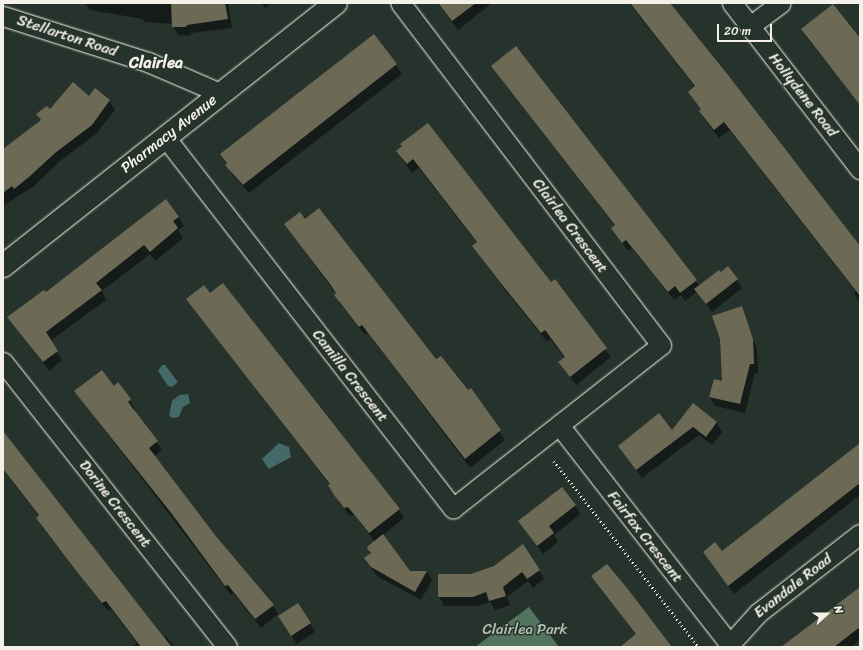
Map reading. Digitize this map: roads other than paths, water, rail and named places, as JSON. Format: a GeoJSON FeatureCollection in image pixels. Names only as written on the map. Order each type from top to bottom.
{"type":"FeatureCollection","features":[{"type":"Feature","properties":{"kind":"street","name":"Pharmacy Avenue"},"geometry":{"type":"LineString","coordinates":[[3,266],[165,136],[336,3]]}},
{"type":"Feature","properties":{"kind":"street","name":"Clairlea Crescent"},"geometry":{"type":"LineString","coordinates":[[400,3],[661,345],[559,425]]}},
{"type":"Feature","properties":{"kind":"street","name":"Hollydene Road"},"geometry":{"type":"LineString","coordinates":[[732,3],[860,169]]}},
{"type":"Feature","properties":{"kind":"street"},"geometry":{"type":"LineString","coordinates":[[750,26],[780,3]]}},
{"type":"Feature","properties":{"kind":"street","name":"Stellarton Road"},"geometry":{"type":"LineString","coordinates":[[3,16],[148,62],[220,93]]}},
{"type":"Feature","properties":{"kind":"street","name":"Camilla Crescent"},"geometry":{"type":"LineString","coordinates":[[165,136],[453,508],[559,425]]}},
{"type":"Feature","properties":{"kind":"street","name":"Dorine Crescent"},"geometry":{"type":"LineString","coordinates":[[3,362],[227,647]]}},
{"type":"Feature","properties":{"kind":"street","name":"Fairfax Crescent"},"geometry":{"type":"LineString","coordinates":[[559,425],[731,645]]}},
{"type":"Feature","properties":{"kind":"street","name":"Evandale Road"},"geometry":{"type":"LineString","coordinates":[[731,645],[758,613],[860,534]]}},
{"type":"Feature","properties":{"kind":"water"},"geometry":{"type":"Polygon","coordinates":[[[162,365],[165,365],[178,382],[172,387],[168,386],[158,371],[162,365]]]}},
{"type":"Feature","properties":{"kind":"water"},"geometry":{"type":"Polygon","coordinates":[[[188,394],[190,403],[183,407],[179,417],[172,418],[169,415],[172,401],[179,395],[188,394]]]}},
{"type":"Feature","properties":{"kind":"water"},"geometry":{"type":"Polygon","coordinates":[[[279,443],[289,447],[291,457],[269,469],[262,459],[279,443]]]}},
{"type":"Feature","properties":{"kind":"district","name":"Clairlea"},"geometry":{"type":"Point","coordinates":[156,63]}},
{"type":"Feature","properties":{"kind":"park label","name":"Clairlea Park"},"geometry":{"type":"Point","coordinates":[525,630]}}]}
